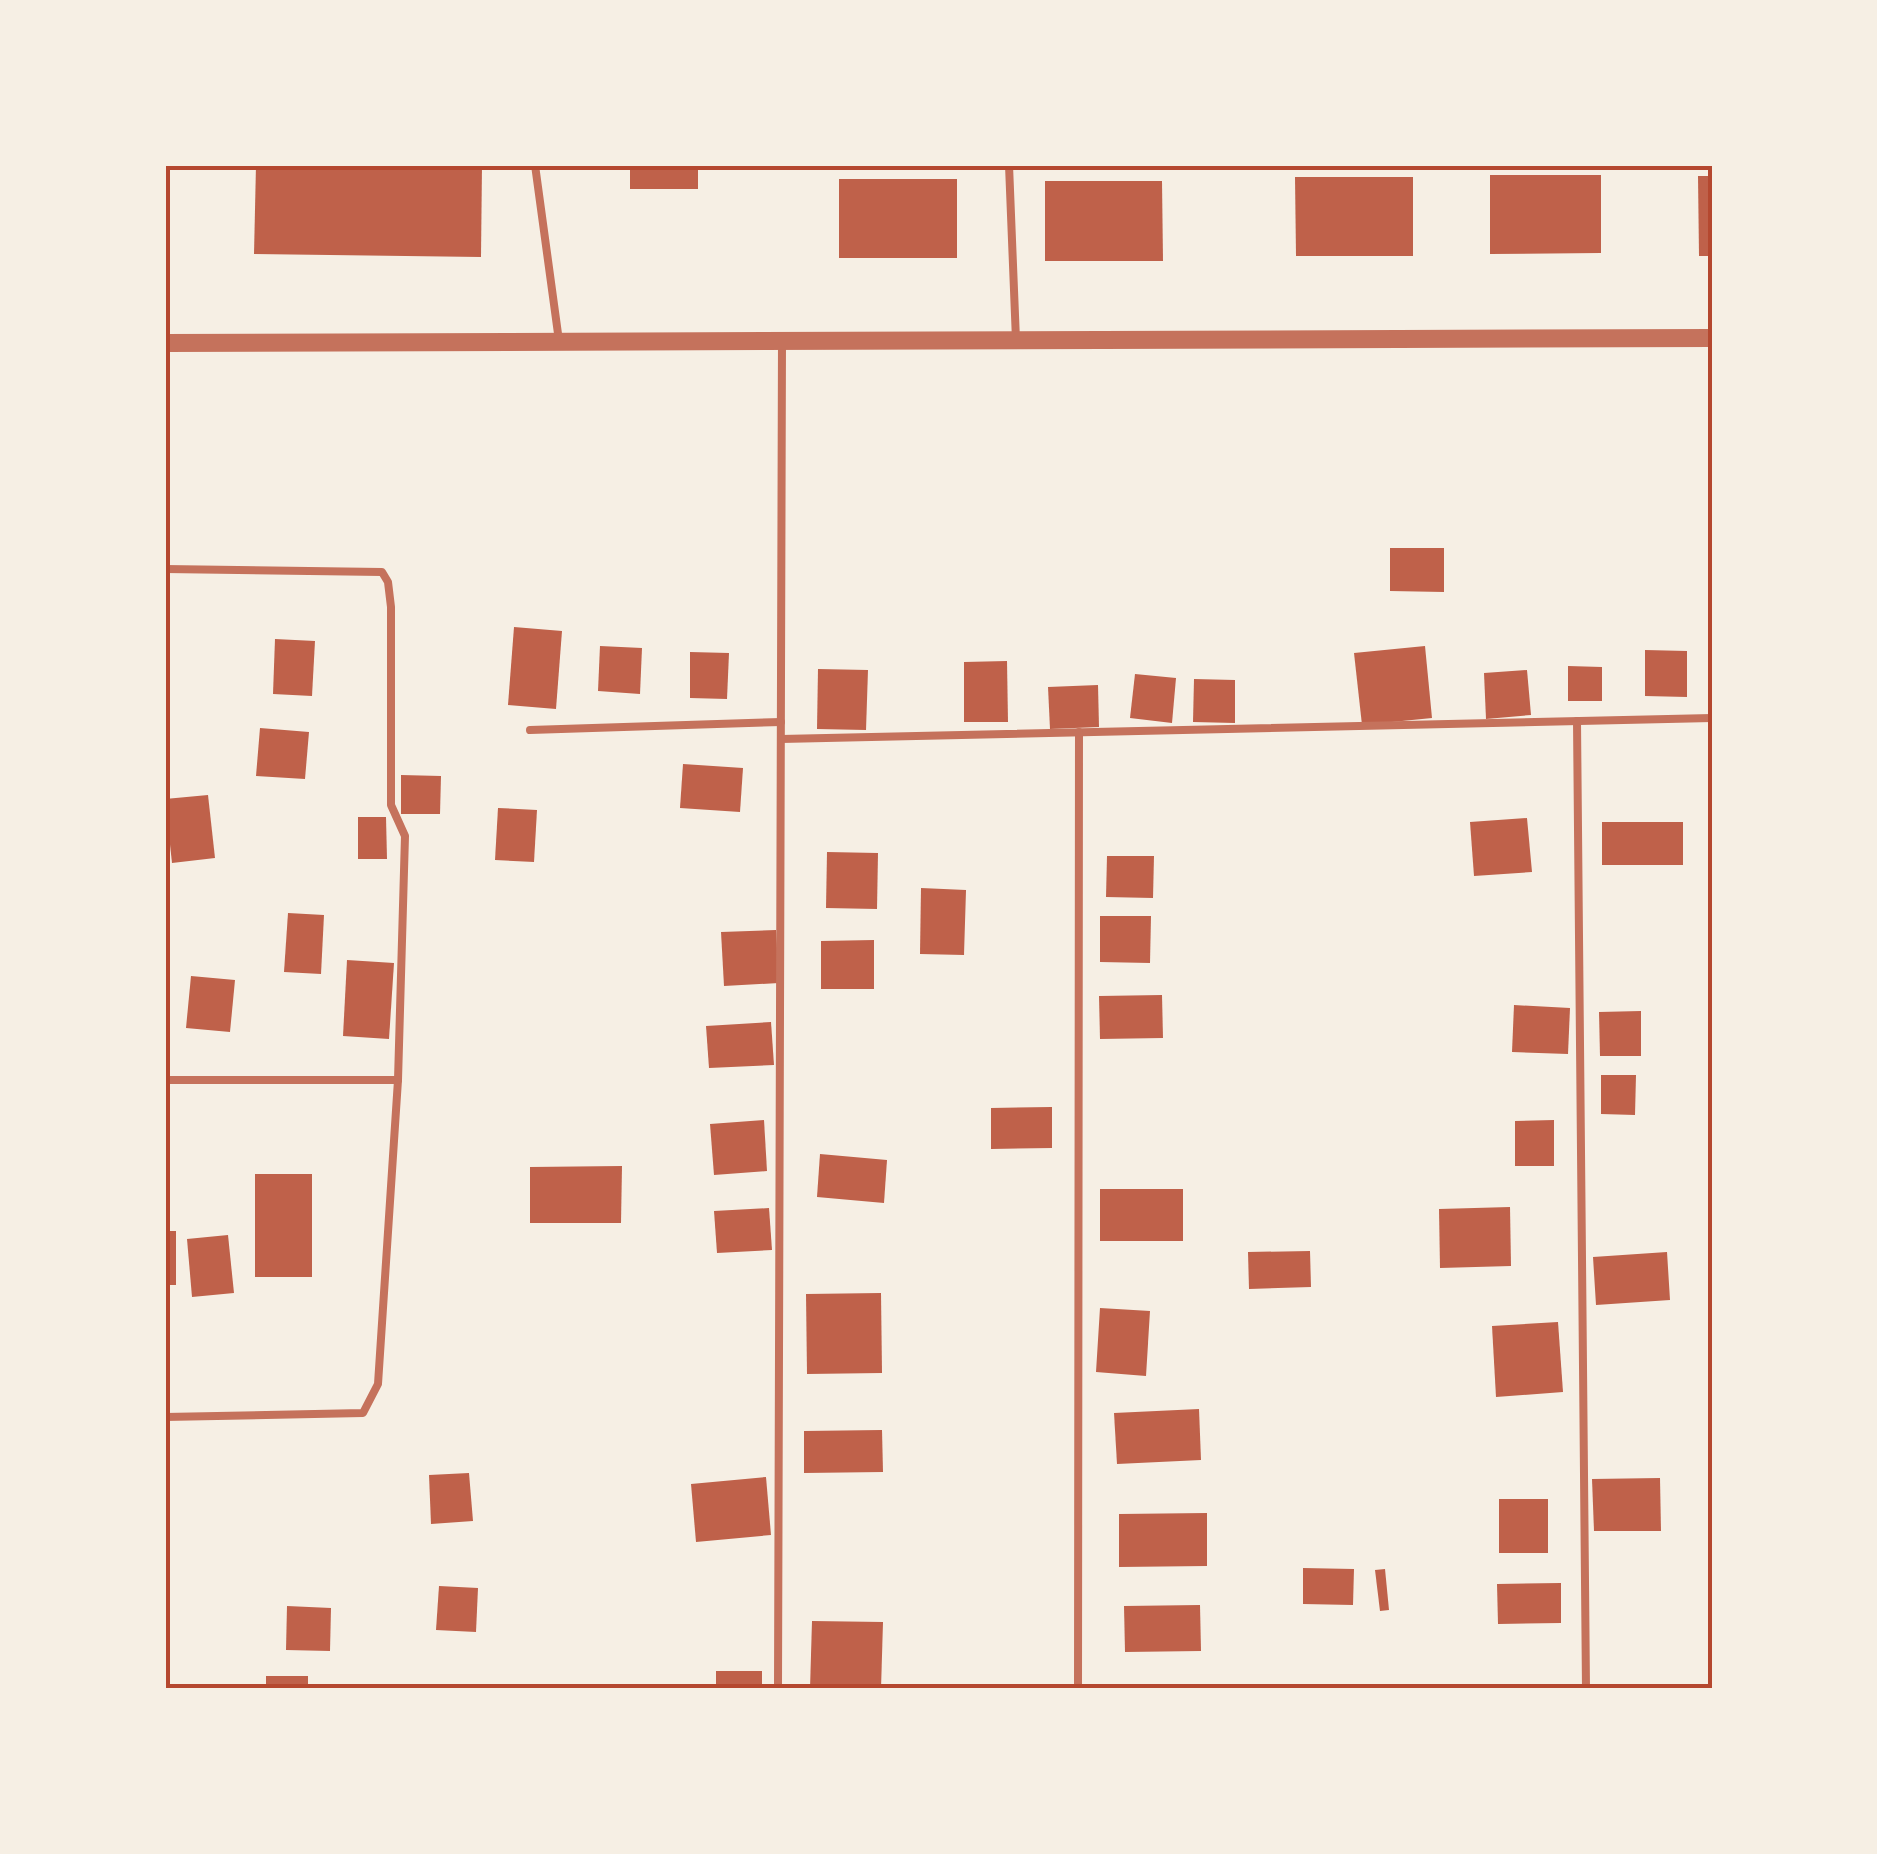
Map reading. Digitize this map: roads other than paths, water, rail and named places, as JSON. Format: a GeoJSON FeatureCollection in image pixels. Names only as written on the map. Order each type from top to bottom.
{"type":"FeatureCollection","features":[{"type":"Feature","properties":{"kind":"street"},"geometry":{"type":"LineString","coordinates":[[165,343],[1712,338]]}},
{"type":"Feature","properties":{"kind":"lane"},"geometry":{"type":"LineString","coordinates":[[535,165],[560,342]]}},
{"type":"Feature","properties":{"kind":"lane"},"geometry":{"type":"LineString","coordinates":[[1009,165],[1016,340]]}},
{"type":"Feature","properties":{"kind":"lane"},"geometry":{"type":"LineString","coordinates":[[778,1689],[782,340]]}},
{"type":"Feature","properties":{"kind":"lane"},"geometry":{"type":"LineString","coordinates":[[165,569],[382,572],[388,582],[391,607],[392,804],[405,836],[398,1080],[378,1384],[362,1413],[165,1417]]}},
{"type":"Feature","properties":{"kind":"lane"},"geometry":{"type":"LineString","coordinates":[[782,739],[1712,718]]}},
{"type":"Feature","properties":{"kind":"lane"},"geometry":{"type":"LineString","coordinates":[[1576,721],[1586,1689]]}},
{"type":"Feature","properties":{"kind":"lane"},"geometry":{"type":"LineString","coordinates":[[530,730],[781,722]]}},
{"type":"Feature","properties":{"kind":"lane"},"geometry":{"type":"LineString","coordinates":[[1078,1689],[1079,732]]}},
{"type":"Feature","properties":{"kind":"lane"},"geometry":{"type":"LineString","coordinates":[[165,1080],[398,1080]]}}]}
